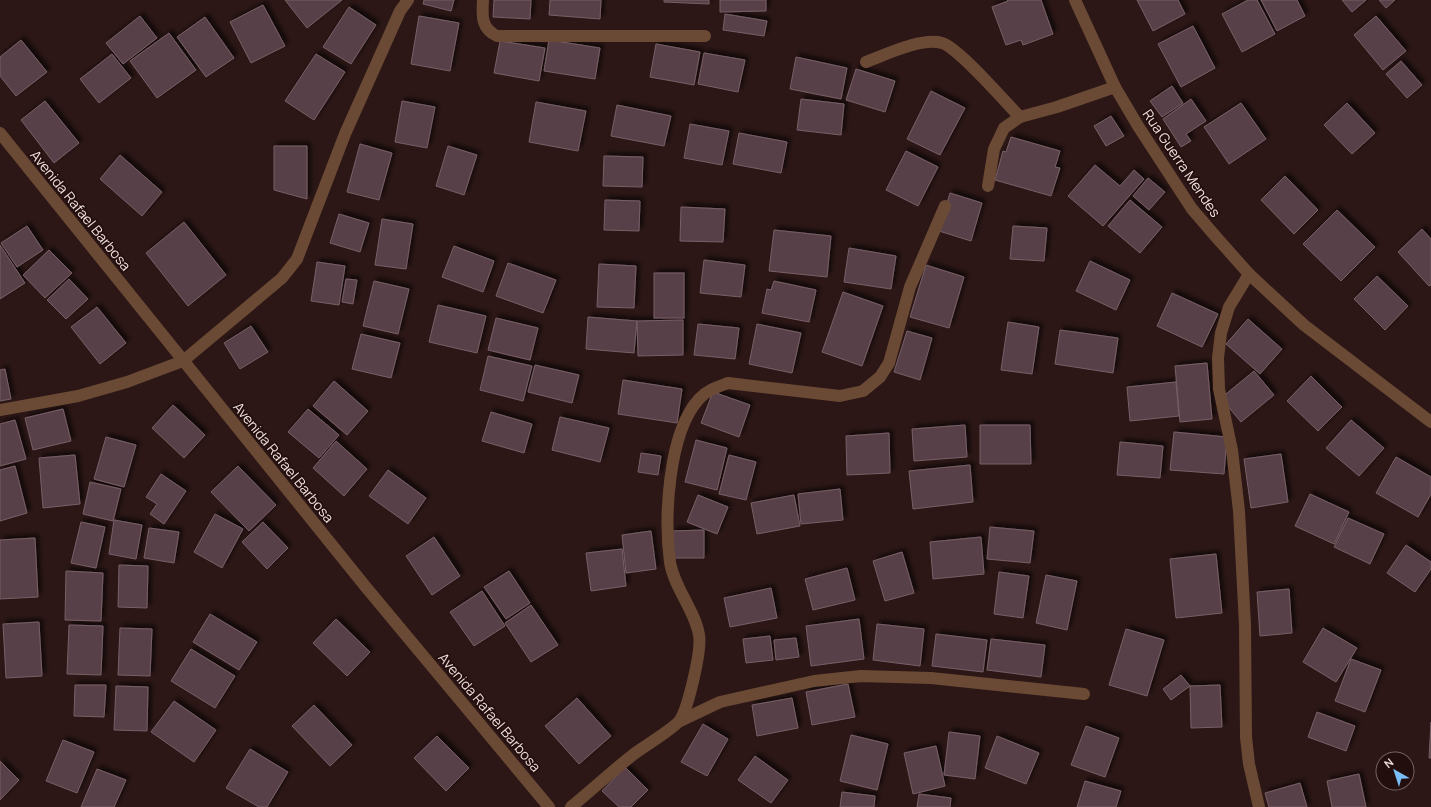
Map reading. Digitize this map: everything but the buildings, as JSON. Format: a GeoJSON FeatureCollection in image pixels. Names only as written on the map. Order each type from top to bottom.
{"type":"FeatureCollection","features":[{"type":"Feature","properties":{"kind":"street"},"geometry":{"type":"LineString","coordinates":[[0,410],[78,396],[127,382],[183,361],[282,278],[297,259],[345,134],[400,11],[408,0]]}},
{"type":"Feature","properties":{"kind":"street"},"geometry":{"type":"LineString","coordinates":[[482,0],[482,16],[484,25],[490,32],[497,36],[705,36]]}},
{"type":"Feature","properties":{"kind":"street","name":"Rua Guerra Mendes"},"geometry":{"type":"LineString","coordinates":[[1075,0],[1115,88],[1192,209],[1249,274],[1304,325],[1431,422]]}},
{"type":"Feature","properties":{"kind":"street"},"geometry":{"type":"LineString","coordinates":[[866,62],[916,43],[942,42],[959,53],[1020,117]]}},
{"type":"Feature","properties":{"kind":"street"},"geometry":{"type":"LineString","coordinates":[[988,186],[994,149],[1004,128],[1020,117],[1057,107],[1115,88]]}},
{"type":"Feature","properties":{"kind":"street","name":"Avenida Rafael Barbosa"},"geometry":{"type":"LineString","coordinates":[[0,133],[365,586],[549,807]]}},
{"type":"Feature","properties":{"kind":"street"},"geometry":{"type":"LineString","coordinates":[[680,721],[698,662],[699,636],[670,563],[669,497],[674,454],[690,411],[699,398],[711,389],[728,383],[840,396],[864,391],[880,377],[889,363],[910,287],[945,206]]}},
{"type":"Feature","properties":{"kind":"street"},"geometry":{"type":"LineString","coordinates":[[1249,274],[1229,307],[1221,333],[1218,358],[1219,389],[1232,450],[1239,511],[1245,625],[1246,737],[1249,764],[1259,807]]}},
{"type":"Feature","properties":{"kind":"street"},"geometry":{"type":"LineString","coordinates":[[571,807],[633,755],[680,721],[720,702],[814,681],[861,676],[930,678],[1084,694]]}}]}
